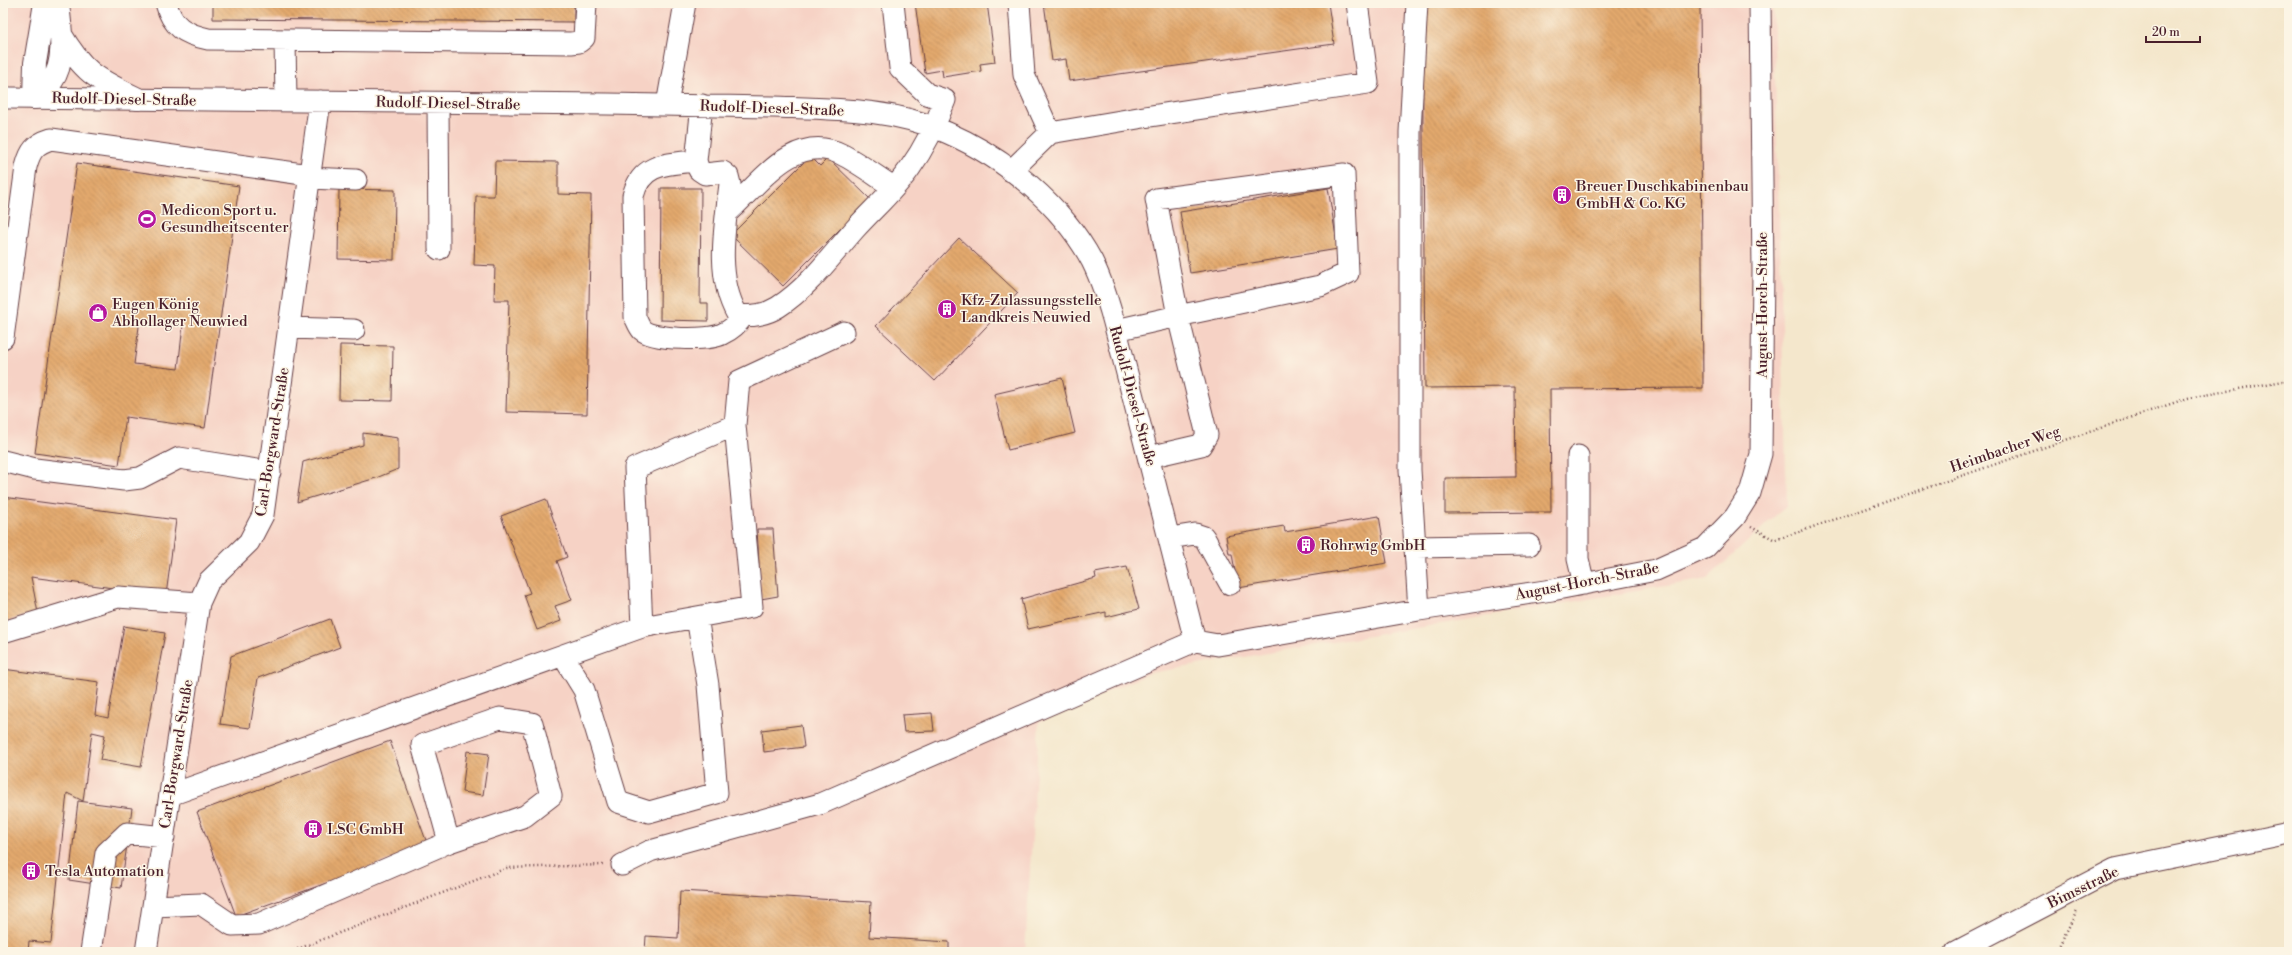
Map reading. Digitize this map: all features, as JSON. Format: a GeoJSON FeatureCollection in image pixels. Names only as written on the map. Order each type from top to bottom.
{"type":"FeatureCollection","features":[{"type":"Feature","properties":{"kind":"highway"},"geometry":{"type":"LineString","coordinates":[[34,98],[35,63],[45,3]]}},
{"type":"Feature","properties":{"kind":"highway"},"geometry":{"type":"LineString","coordinates":[[34,98],[48,86],[57,72],[60,59],[58,3]]}},
{"type":"Feature","properties":{"kind":"highway"},"geometry":{"type":"LineString","coordinates":[[60,33],[80,65],[91,74],[138,99]]}},
{"type":"Feature","properties":{"kind":"street"},"geometry":{"type":"LineString","coordinates":[[166,3],[169,16],[179,27],[191,35],[208,38],[579,42],[584,38],[586,31],[586,3]]}},
{"type":"Feature","properties":{"kind":"street"},"geometry":{"type":"LineString","coordinates":[[667,105],[685,3]]}},
{"type":"Feature","properties":{"kind":"street"},"geometry":{"type":"LineString","coordinates":[[738,312],[767,312],[778,307],[808,282],[910,168],[934,128],[945,100],[927,94],[900,68],[893,3]]}},
{"type":"Feature","properties":{"kind":"street"},"geometry":{"type":"LineString","coordinates":[[1019,3],[1024,75],[1050,133]]}},
{"type":"Feature","properties":{"kind":"street"},"geometry":{"type":"LineString","coordinates":[[1011,171],[1050,133],[1159,114],[1368,83],[1357,3]]}},
{"type":"Feature","properties":{"kind":"street"},"geometry":{"type":"LineString","coordinates":[[1417,3],[1410,132],[1410,470],[1419,610]]}},
{"type":"Feature","properties":{"kind":"street","name":"August-Horch-Straße"},"geometry":{"type":"LineString","coordinates":[[1195,641],[1218,645],[1419,610],[1584,584],[1656,570],[1705,548],[1735,517],[1750,493],[1761,454],[1763,271],[1760,3]]}},
{"type":"Feature","properties":{"kind":"street"},"geometry":{"type":"LineString","coordinates":[[285,40],[286,101]]}},
{"type":"Feature","properties":{"kind":"street","name":"Rudolf-Diesel-Straße"},"geometry":{"type":"LineString","coordinates":[[3,98],[702,105],[865,111],[898,117],[934,128],[961,139],[1011,171],[1054,210],[1091,260],[1099,278],[1116,330],[1195,641]]}},
{"type":"Feature","properties":{"kind":"street","name":"Carl-Borgward-Straße"},"geometry":{"type":"LineString","coordinates":[[146,952],[199,603],[209,582],[249,542],[262,515],[270,472],[320,101]]}},
{"type":"Feature","properties":{"kind":"street"},"geometry":{"type":"LineString","coordinates":[[438,103],[439,249]]}},
{"type":"Feature","properties":{"kind":"street"},"geometry":{"type":"LineString","coordinates":[[696,161],[676,163],[650,169],[641,176],[636,185],[633,196],[635,317],[643,331],[651,334],[705,338],[722,334],[738,323],[738,312],[728,290],[723,244],[730,184],[728,176],[723,172],[701,173],[696,161],[702,105]]}},
{"type":"Feature","properties":{"kind":"street"},"geometry":{"type":"LineString","coordinates":[[3,338],[26,167],[29,155],[34,146],[43,141],[51,139],[310,176],[356,180]]}},
{"type":"Feature","properties":{"kind":"street"},"geometry":{"type":"LineString","coordinates":[[727,213],[784,159],[801,151],[822,149],[841,154],[893,187]]}},
{"type":"Feature","properties":{"kind":"street"},"geometry":{"type":"LineString","coordinates":[[1116,330],[1178,316],[1320,286],[1348,273],[1344,174],[1156,199],[1178,316],[1207,435],[1201,445],[1149,457]]}},
{"type":"Feature","properties":{"kind":"street"},"geometry":{"type":"LineString","coordinates":[[289,328],[354,330]]}},
{"type":"Feature","properties":{"kind":"street"},"geometry":{"type":"LineString","coordinates":[[170,795],[642,627],[752,607],[735,425],[739,381],[844,332]]}},
{"type":"Feature","properties":{"kind":"street"},"geometry":{"type":"LineString","coordinates":[[642,627],[635,468],[735,425]]}},
{"type":"Feature","properties":{"kind":"street"},"geometry":{"type":"LineString","coordinates":[[1578,456],[1578,559],[1584,584]]}},
{"type":"Feature","properties":{"kind":"street"},"geometry":{"type":"LineString","coordinates":[[3,462],[35,469],[124,480],[140,478],[179,458],[270,472]]}},
{"type":"Feature","properties":{"kind":"street"},"geometry":{"type":"LineString","coordinates":[[1170,538],[1195,534],[1204,537],[1230,584]]}},
{"type":"Feature","properties":{"kind":"street"},"geometry":{"type":"LineString","coordinates":[[1416,547],[1529,545]]}},
{"type":"Feature","properties":{"kind":"street"},"geometry":{"type":"LineString","coordinates":[[3,632],[118,597],[199,603]]}},
{"type":"Feature","properties":{"kind":"street"},"geometry":{"type":"LineString","coordinates":[[563,656],[584,690],[618,802],[649,812],[717,793],[708,685],[697,617]]}},
{"type":"Feature","properties":{"kind":"street"},"geometry":{"type":"LineString","coordinates":[[622,865],[650,852],[820,804],[1195,641]]}},
{"type":"Feature","properties":{"kind":"street"},"geometry":{"type":"LineString","coordinates":[[153,906],[201,904],[232,925],[259,924],[449,842],[525,816],[551,796],[532,723],[500,718],[422,745],[449,842]]}},
{"type":"Feature","properties":{"kind":"street"},"geometry":{"type":"LineString","coordinates":[[91,952],[106,853],[127,833],[164,836]]}},
{"type":"Feature","properties":{"kind":"street","name":"Bimsstraße"},"geometry":{"type":"LineString","coordinates":[[1956,952],[2114,869],[2289,833]]}},
{"type":"Feature","properties":{"kind":"path","name":"Heimbacher Weg"},"geometry":{"type":"LineString","coordinates":[[1735,517],[1775,540],[2188,398],[2289,380]]}},
{"type":"Feature","properties":{"kind":"path"},"geometry":{"type":"LineString","coordinates":[[290,952],[507,868],[622,865]]}},
{"type":"Feature","properties":{"kind":"path"},"geometry":{"type":"LineString","coordinates":[[2056,952],[2077,910]]}},
{"type":"Feature","properties":{"kind":"shaded area"},"geometry":{"type":"Polygon","coordinates":[[[3,3],[1773,3],[1787,505],[1707,579],[1150,673],[1039,722],[1025,952],[3,952],[3,3]]]}},
{"type":"Feature","properties":{"kind":"building"},"geometry":{"type":"Polygon","coordinates":[[[213,3],[574,3],[574,22],[213,19],[213,3]]]}},
{"type":"Feature","properties":{"kind":"building"},"geometry":{"type":"Polygon","coordinates":[[[915,3],[987,3],[995,62],[980,64],[981,71],[943,77],[942,70],[925,73],[915,3]]]}},
{"type":"Feature","properties":{"kind":"building"},"geometry":{"type":"Polygon","coordinates":[[[1044,3],[1328,3],[1334,44],[1069,81],[1066,59],[1052,61],[1044,3]]]}},
{"type":"Feature","properties":{"kind":"building","name":"Breuer Duschkabinenbau GmbH & Co. KG"},"geometry":{"type":"Polygon","coordinates":[[[1422,3],[1700,3],[1703,388],[1550,389],[1551,512],[1445,513],[1445,478],[1516,477],[1515,387],[1425,388],[1422,3]]]}},
{"type":"Feature","properties":{"kind":"building"},"geometry":{"type":"Polygon","coordinates":[[[810,156],[820,166],[828,158],[870,199],[783,286],[731,235],[810,156]]]}},
{"type":"Feature","properties":{"kind":"building"},"geometry":{"type":"Polygon","coordinates":[[[495,161],[558,162],[558,194],[591,195],[587,414],[506,412],[509,300],[494,300],[495,266],[474,265],[476,196],[494,196],[495,161]]]}},
{"type":"Feature","properties":{"kind":"building"},"geometry":{"type":"Polygon","coordinates":[[[77,163],[239,186],[205,428],[126,417],[119,465],[35,453],[77,163]],[[140,319],[134,364],[178,369],[183,325],[140,319]]]}},
{"type":"Feature","properties":{"kind":"building"},"geometry":{"type":"Polygon","coordinates":[[[661,188],[701,188],[700,303],[708,303],[708,321],[660,320],[661,188]]]}},
{"type":"Feature","properties":{"kind":"building"},"geometry":{"type":"Polygon","coordinates":[[[1328,188],[1338,249],[1190,273],[1180,212],[1328,188]]]}},
{"type":"Feature","properties":{"kind":"building"},"geometry":{"type":"Polygon","coordinates":[[[339,189],[395,190],[394,260],[338,259],[339,189]]]}},
{"type":"Feature","properties":{"kind":"building","name":"Kfz-Zulassungsstelle Landkreis Neuwied"},"geometry":{"type":"Polygon","coordinates":[[[959,238],[1018,293],[935,381],[876,326],[959,238]]]}},
{"type":"Feature","properties":{"kind":"building"},"geometry":{"type":"Polygon","coordinates":[[[340,345],[393,346],[392,401],[339,400],[340,345]]]}},
{"type":"Feature","properties":{"kind":"building"},"geometry":{"type":"Polygon","coordinates":[[[1062,378],[1075,433],[1008,450],[994,394],[1062,378]]]}},
{"type":"Feature","properties":{"kind":"building"},"geometry":{"type":"Polygon","coordinates":[[[363,433],[398,438],[398,469],[376,478],[297,502],[303,462],[363,445],[363,433]]]}},
{"type":"Feature","properties":{"kind":"building"},"geometry":{"type":"Polygon","coordinates":[[[3,497],[176,520],[166,595],[31,577],[38,613],[3,622],[3,497]]]}},
{"type":"Feature","properties":{"kind":"building"},"geometry":{"type":"Polygon","coordinates":[[[546,499],[567,557],[557,561],[572,600],[555,606],[561,621],[537,630],[524,595],[530,593],[501,516],[546,499]]]}},
{"type":"Feature","properties":{"kind":"building","name":"Rohrwig GmbH"},"geometry":{"type":"Polygon","coordinates":[[[1379,516],[1387,563],[1238,588],[1232,554],[1229,554],[1226,536],[1284,526],[1285,532],[1379,516]]]}},
{"type":"Feature","properties":{"kind":"building"},"geometry":{"type":"Polygon","coordinates":[[[757,529],[773,529],[778,596],[761,599],[757,529]]]}},
{"type":"Feature","properties":{"kind":"building"},"geometry":{"type":"Polygon","coordinates":[[[1127,567],[1139,609],[1106,617],[1106,612],[1028,629],[1021,599],[1096,578],[1095,573],[1127,567]]]}},
{"type":"Feature","properties":{"kind":"building"},"geometry":{"type":"Polygon","coordinates":[[[330,619],[340,647],[258,678],[250,728],[220,724],[231,656],[330,619]]]}},
{"type":"Feature","properties":{"kind":"building","name":"Tesla Automation"},"geometry":{"type":"Polygon","coordinates":[[[124,626],[165,633],[141,767],[100,760],[105,735],[92,732],[83,801],[67,793],[51,943],[29,941],[28,952],[3,952],[3,669],[99,682],[95,715],[108,718],[124,626]]]}},
{"type":"Feature","properties":{"kind":"building"},"geometry":{"type":"Polygon","coordinates":[[[932,713],[934,731],[904,732],[902,715],[932,713]]]}},
{"type":"Feature","properties":{"kind":"building"},"geometry":{"type":"Polygon","coordinates":[[[801,725],[804,747],[764,752],[762,730],[801,725]]]}},
{"type":"Feature","properties":{"kind":"building","name":"LSC GmbH"},"geometry":{"type":"Polygon","coordinates":[[[390,741],[428,846],[236,916],[197,812],[390,741]]]}},
{"type":"Feature","properties":{"kind":"building"},"geometry":{"type":"Polygon","coordinates":[[[467,751],[489,754],[483,795],[462,792],[467,751]]]}},
{"type":"Feature","properties":{"kind":"building"},"geometry":{"type":"Polygon","coordinates":[[[78,801],[132,808],[121,888],[69,880],[78,801]]]}},
{"type":"Feature","properties":{"kind":"building"},"geometry":{"type":"Polygon","coordinates":[[[680,891],[871,902],[869,937],[949,942],[949,952],[645,952],[646,936],[678,938],[680,891]]]}},
{"type":"Feature","properties":{"kind":"place","name":"Breuer Duschkabinenbau GmbH & Co. KG"},"geometry":{"type":"Point","coordinates":[1562,195]}},
{"type":"Feature","properties":{"kind":"place","name":"Medicon Sport u. Gesundheitscenter"},"geometry":{"type":"Point","coordinates":[147,219]}},
{"type":"Feature","properties":{"kind":"place","name":"Kfz-Zulassungsstelle Landkreis Neuwied"},"geometry":{"type":"Point","coordinates":[947,309]}},
{"type":"Feature","properties":{"kind":"place","name":"Eugen König Abhollager Neuwied"},"geometry":{"type":"Point","coordinates":[98,313]}},
{"type":"Feature","properties":{"kind":"place","name":"Rohrwig GmbH"},"geometry":{"type":"Point","coordinates":[1306,545]}},
{"type":"Feature","properties":{"kind":"place","name":"LSC GmbH"},"geometry":{"type":"Point","coordinates":[313,829]}},
{"type":"Feature","properties":{"kind":"place","name":"Tesla Automation"},"geometry":{"type":"Point","coordinates":[31,871]}}]}
